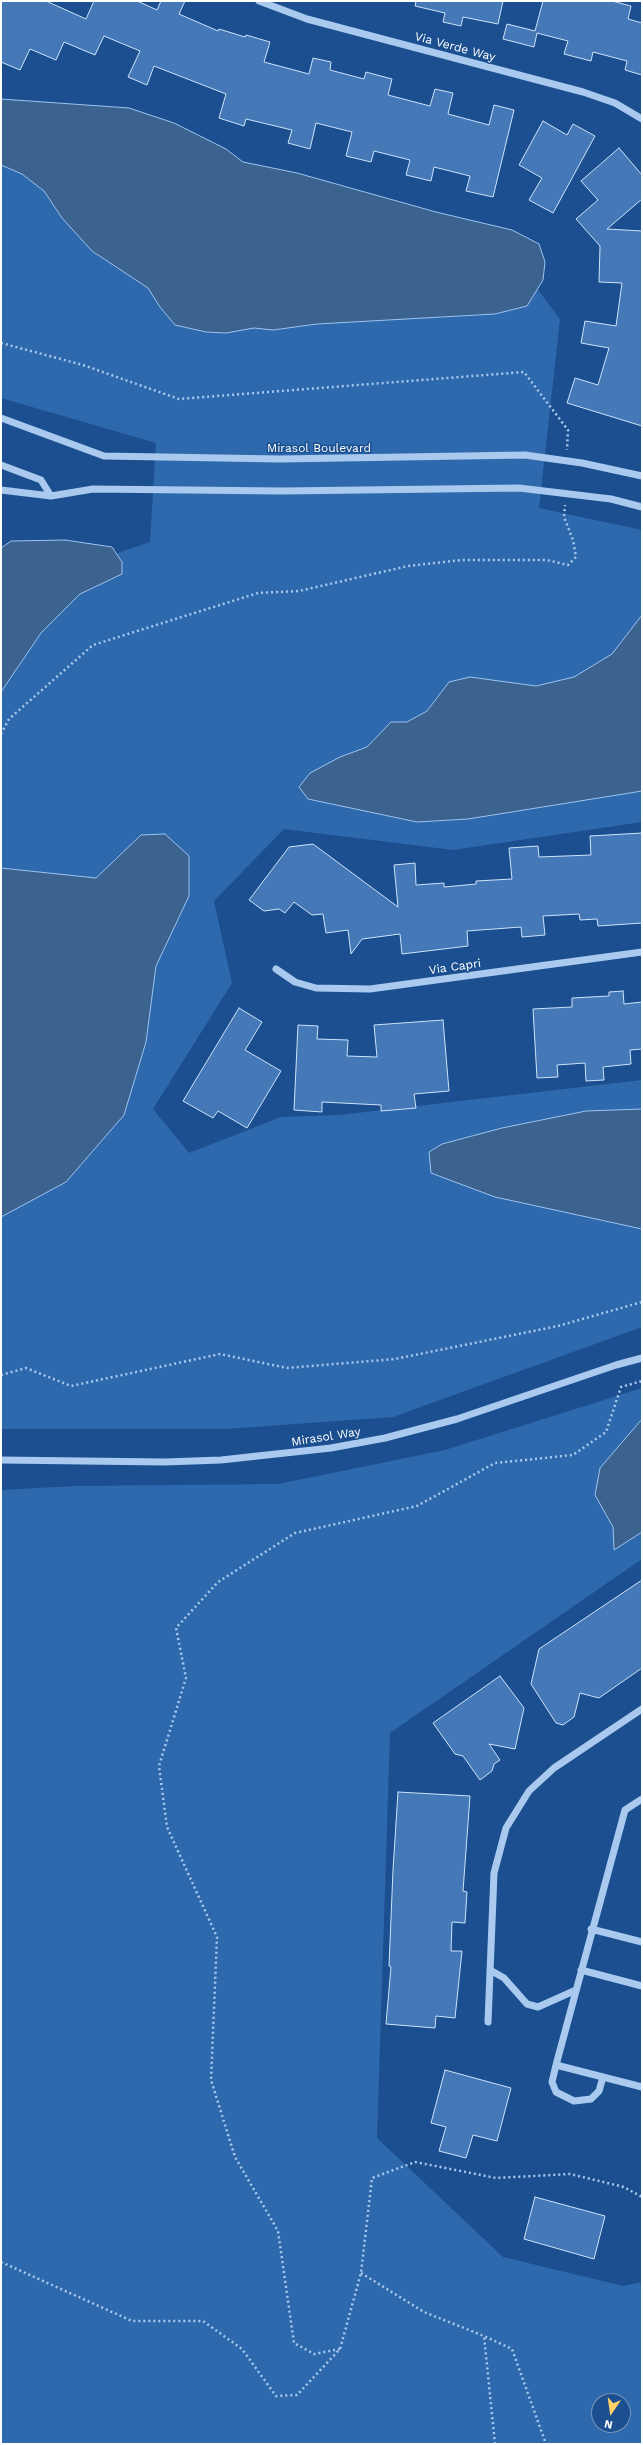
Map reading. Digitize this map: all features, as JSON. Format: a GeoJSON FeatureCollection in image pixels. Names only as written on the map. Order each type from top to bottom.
{"type":"FeatureCollection","features":[{"type":"Feature","properties":{"kind":"street","name":"Via Verde Way"},"geometry":{"type":"LineString","coordinates":[[259,1],[306,19],[583,92],[615,104],[642,119]]}},
{"type":"Feature","properties":{"kind":"street","name":"Mirasol Boulevard"},"geometry":{"type":"LineString","coordinates":[[2,421],[104,456],[287,459],[526,455],[582,463],[642,476]]}},
{"type":"Feature","properties":{"kind":"street"},"geometry":{"type":"LineString","coordinates":[[1,465],[41,480],[51,496]]}},
{"type":"Feature","properties":{"kind":"street"},"geometry":{"type":"LineString","coordinates":[[1,490],[51,496],[93,489],[290,491],[519,488],[612,499],[642,507]]}},
{"type":"Feature","properties":{"kind":"street","name":"Via Capri"},"geometry":{"type":"LineString","coordinates":[[276,969],[295,982],[316,988],[370,989],[642,952]]}},
{"type":"Feature","properties":{"kind":"street","name":"Mirasol Way"},"geometry":{"type":"LineString","coordinates":[[1,1460],[205,1461],[276,1456],[331,1448],[386,1438],[457,1420],[616,1365],[642,1358]]}},
{"type":"Feature","properties":{"kind":"street"},"geometry":{"type":"LineString","coordinates":[[488,2022],[494,1873],[506,1828],[529,1791],[554,1768],[642,1710]]}},
{"type":"Feature","properties":{"kind":"street"},"geometry":{"type":"LineString","coordinates":[[603,2077],[599,2091],[591,2099],[574,2101],[556,2092],[552,2082],[591,1930],[625,1810],[642,1799]]}},
{"type":"Feature","properties":{"kind":"street"},"geometry":{"type":"LineString","coordinates":[[591,1930],[642,1942]]}},
{"type":"Feature","properties":{"kind":"street"},"geometry":{"type":"LineString","coordinates":[[490,1970],[504,1978],[527,2004],[538,2007],[576,1990]]}},
{"type":"Feature","properties":{"kind":"street"},"geometry":{"type":"LineString","coordinates":[[581,1970],[642,1986]]}},
{"type":"Feature","properties":{"kind":"street"},"geometry":{"type":"LineString","coordinates":[[556,2065],[642,2087]]}},
{"type":"Feature","properties":{"kind":"path"},"geometry":{"type":"LineString","coordinates":[[1,1375],[26,1368],[71,1386],[220,1354],[287,1368],[395,1359],[558,1326],[642,1302]]}},
{"type":"Feature","properties":{"kind":"path"},"geometry":{"type":"LineString","coordinates":[[340,2349],[314,2354],[294,2343],[278,2231],[235,2157],[211,2080],[217,1937],[167,1827],[159,1766],[186,1678],[176,1628],[218,1582],[295,1533],[417,1506],[495,1463],[573,1455],[606,1432],[621,1387],[642,1382]]}},
{"type":"Feature","properties":{"kind":"path"},"geometry":{"type":"LineString","coordinates":[[1,2262],[132,2321],[203,2321],[242,2349],[276,2396],[297,2395],[340,2349],[361,2274],[372,2178],[415,2162],[496,2178],[570,2174],[624,2187],[642,2197]]}},
{"type":"Feature","properties":{"kind":"path"},"geometry":{"type":"LineString","coordinates":[[361,2274],[424,2312],[512,2349],[546,2444]]}},
{"type":"Feature","properties":{"kind":"path"},"geometry":{"type":"LineString","coordinates":[[484,2336],[495,2444]]}},
{"type":"Feature","properties":{"kind":"shaded area"},"geometry":{"type":"Polygon","coordinates":[[[1,99],[129,108],[174,123],[226,149],[243,162],[297,173],[436,212],[512,230],[539,244],[545,262],[543,280],[527,306],[495,314],[317,324],[273,330],[254,328],[226,333],[206,332],[175,325],[160,307],[148,288],[92,251],[62,218],[44,191],[22,174],[1,165],[1,99]]]}},
{"type":"Feature","properties":{"kind":"shaded area"},"geometry":{"type":"Polygon","coordinates":[[[1,126],[523,270],[560,319],[539,508],[642,530],[642,822],[453,850],[284,829],[214,901],[232,983],[153,1109],[189,1153],[281,1117],[339,1115],[642,1080],[642,1327],[393,1417],[226,1429],[1,1429],[1,669],[83,565],[150,542],[156,443],[1,398],[1,126]]]}},
{"type":"Feature","properties":{"kind":"shaded area"},"geometry":{"type":"Polygon","coordinates":[[[65,540],[112,547],[122,562],[122,574],[80,594],[41,633],[1,692],[1,548],[11,541],[65,540]]]}},
{"type":"Feature","properties":{"kind":"shaded area"},"geometry":{"type":"Polygon","coordinates":[[[642,615],[642,791],[468,819],[417,822],[308,799],[299,787],[310,773],[340,757],[367,747],[391,722],[407,722],[427,711],[449,682],[470,677],[536,686],[574,677],[612,654],[642,615]]]}},
{"type":"Feature","properties":{"kind":"shaded area"},"geometry":{"type":"Polygon","coordinates":[[[165,834],[189,856],[189,896],[156,966],[146,1042],[124,1115],[66,1182],[1,1217],[1,868],[96,878],[141,835],[165,834]]]}},
{"type":"Feature","properties":{"kind":"shaded area"},"geometry":{"type":"Polygon","coordinates":[[[642,1109],[642,1229],[495,1197],[431,1173],[429,1152],[442,1144],[502,1128],[586,1111],[642,1109]]]}},
{"type":"Feature","properties":{"kind":"shaded area"},"geometry":{"type":"Polygon","coordinates":[[[642,1388],[642,1559],[390,1733],[377,2138],[503,2257],[623,2286],[642,2282],[642,2444],[1,2444],[1,1490],[75,1486],[278,1484],[445,1450],[642,1388]]]}},
{"type":"Feature","properties":{"kind":"shaded area"},"geometry":{"type":"Polygon","coordinates":[[[642,1419],[642,1532],[614,1550],[613,1527],[595,1495],[600,1468],[642,1419]]]}},
{"type":"Feature","properties":{"kind":"building"},"geometry":{"type":"Polygon","coordinates":[[[1,1],[46,1],[86,19],[94,1],[137,1],[157,10],[161,1],[185,1],[179,14],[218,31],[219,29],[245,37],[246,35],[270,42],[264,62],[309,74],[313,58],[331,62],[330,70],[364,79],[366,72],[392,79],[388,95],[430,106],[435,89],[453,93],[448,114],[489,125],[494,105],[514,110],[493,197],[466,191],[470,176],[434,167],[431,181],[406,175],[410,160],[374,151],[371,162],[346,156],[352,132],[316,123],[310,149],[288,143],[292,130],[246,119],[244,126],[219,118],[226,94],[154,66],[147,85],[128,77],[140,51],[104,36],[95,55],[64,42],[56,60],[30,49],[20,70],[1,62],[1,1]]]}},
{"type":"Feature","properties":{"kind":"building"},"geometry":{"type":"Polygon","coordinates":[[[416,1],[503,1],[498,24],[463,17],[461,26],[443,22],[445,13],[415,6],[416,1]]]}},
{"type":"Feature","properties":{"kind":"building"},"geometry":{"type":"Polygon","coordinates":[[[543,1],[612,1],[631,6],[628,19],[642,23],[642,75],[625,70],[627,61],[593,52],[591,61],[564,54],[568,41],[537,33],[534,47],[503,39],[507,24],[535,31],[543,1]]]}},
{"type":"Feature","properties":{"kind":"building"},"geometry":{"type":"Polygon","coordinates":[[[543,121],[567,135],[573,124],[595,136],[553,213],[529,200],[542,178],[519,165],[543,121]]]}},
{"type":"Feature","properties":{"kind":"building"},"geometry":{"type":"Polygon","coordinates":[[[619,148],[642,175],[642,199],[607,229],[642,231],[642,426],[567,403],[575,378],[598,385],[609,348],[581,343],[585,321],[616,326],[622,283],[599,282],[600,246],[576,219],[598,200],[581,181],[619,148]]]}},
{"type":"Feature","properties":{"kind":"building"},"geometry":{"type":"Polygon","coordinates":[[[642,833],[642,923],[598,926],[597,919],[580,920],[579,914],[543,916],[545,935],[522,937],[521,927],[467,931],[468,946],[402,954],[400,934],[362,939],[351,954],[348,930],[326,933],[323,914],[312,915],[294,902],[285,913],[279,909],[264,911],[249,900],[289,847],[313,844],[398,907],[394,865],[415,863],[416,885],[444,883],[444,887],[476,884],[476,881],[512,879],[509,848],[538,846],[539,857],[591,855],[590,836],[642,833]]]}},
{"type":"Feature","properties":{"kind":"building"},"geometry":{"type":"Polygon","coordinates":[[[623,991],[624,1004],[642,1002],[642,1049],[630,1050],[631,1064],[603,1067],[604,1080],[586,1081],[585,1063],[557,1065],[558,1077],[537,1078],[533,1009],[572,1007],[572,998],[609,996],[609,992],[623,991]]]}},
{"type":"Feature","properties":{"kind":"building"},"geometry":{"type":"Polygon","coordinates":[[[239,1008],[262,1022],[245,1050],[281,1071],[247,1128],[218,1111],[213,1118],[183,1101],[239,1008]]]}},
{"type":"Feature","properties":{"kind":"building"},"geometry":{"type":"Polygon","coordinates":[[[443,1020],[449,1091],[414,1094],[416,1108],[381,1111],[381,1105],[322,1102],[322,1112],[294,1110],[298,1025],[318,1026],[317,1039],[348,1040],[347,1056],[377,1057],[374,1025],[443,1020]]]}},
{"type":"Feature","properties":{"kind":"building"},"geometry":{"type":"Polygon","coordinates":[[[642,1580],[642,1668],[599,1698],[580,1693],[574,1717],[563,1725],[556,1723],[531,1684],[539,1649],[642,1580]]]}},
{"type":"Feature","properties":{"kind":"building"},"geometry":{"type":"Polygon","coordinates":[[[500,1676],[524,1708],[515,1749],[489,1744],[500,1760],[494,1764],[492,1771],[480,1780],[463,1756],[455,1754],[433,1723],[500,1676]]]}},
{"type":"Feature","properties":{"kind":"building"},"geometry":{"type":"Polygon","coordinates":[[[398,1792],[470,1796],[463,1891],[467,1892],[465,1923],[452,1922],[451,1951],[462,1951],[455,2018],[436,2016],[435,2028],[386,2024],[391,1967],[389,1966],[398,1792]]]}},
{"type":"Feature","properties":{"kind":"building"},"geometry":{"type":"Polygon","coordinates":[[[445,2070],[511,2088],[497,2141],[473,2135],[466,2158],[439,2151],[446,2127],[431,2123],[445,2070]]]}},
{"type":"Feature","properties":{"kind":"building"},"geometry":{"type":"Polygon","coordinates":[[[535,2197],[605,2216],[594,2259],[524,2239],[535,2197]]]}}]}
